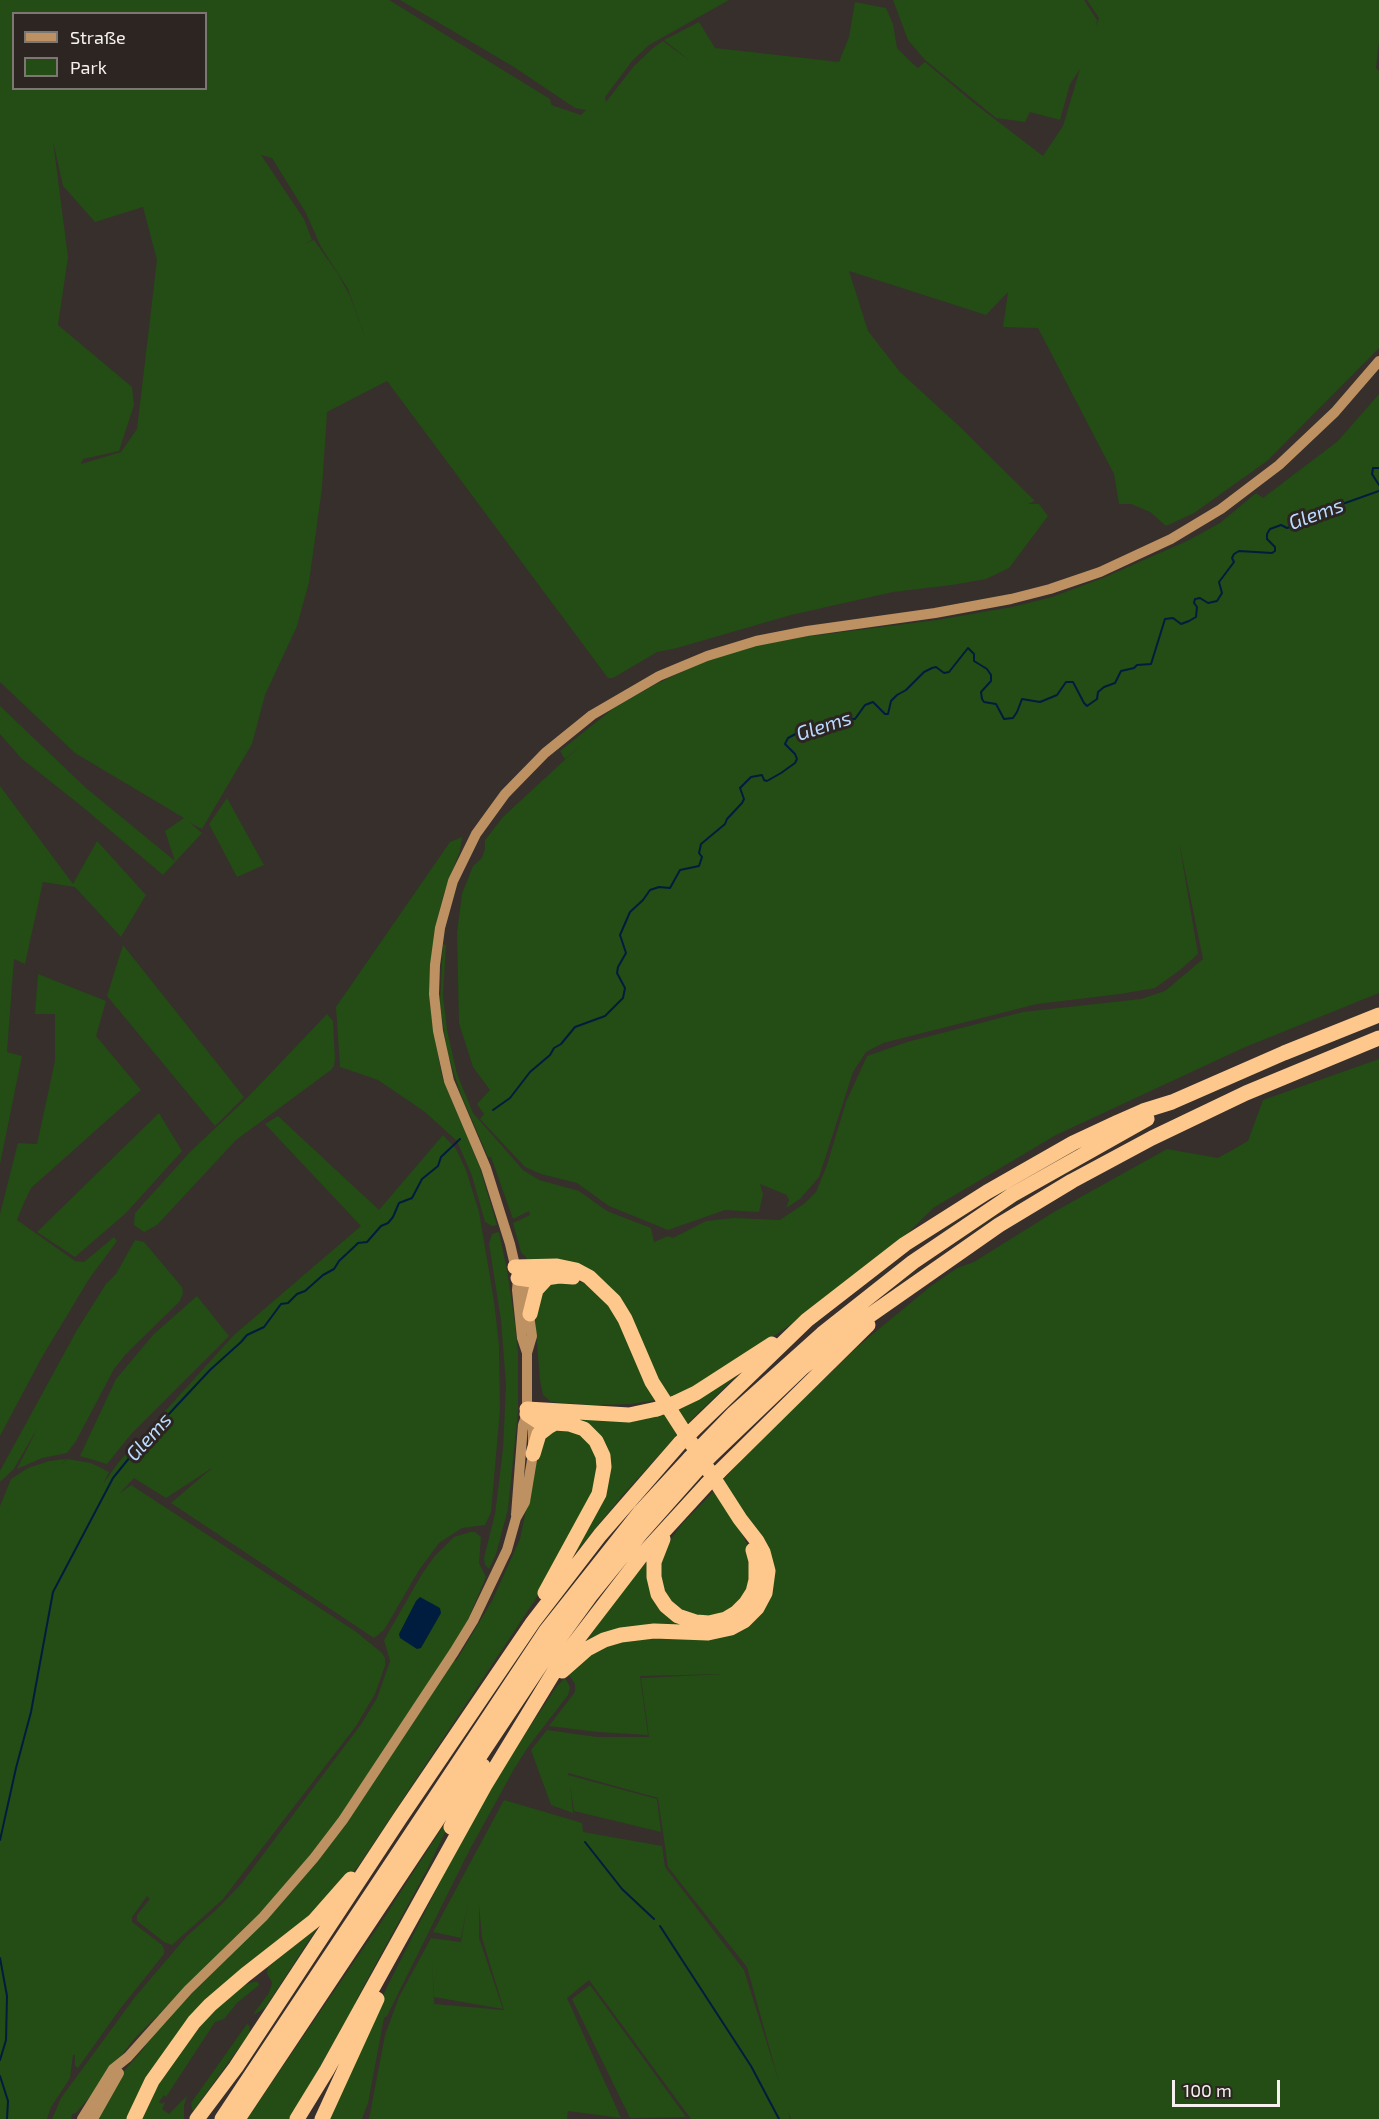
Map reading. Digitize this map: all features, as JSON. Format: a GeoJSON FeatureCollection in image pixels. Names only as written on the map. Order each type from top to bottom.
{"type":"FeatureCollection","features":[{"type":"Feature","properties":{"kind":"highway"},"geometry":{"type":"LineString","coordinates":[[527,1412],[629,1414],[675,1403],[696,1393],[807,1320],[906,1244],[987,1192],[1092,1134],[1379,1014]]}},
{"type":"Feature","properties":{"kind":"highway"},"geometry":{"type":"LineString","coordinates":[[706,1451],[846,1332],[999,1225],[1117,1156],[1246,1093],[1379,1038]]}},
{"type":"Feature","properties":{"kind":"highway"},"geometry":{"type":"LineString","coordinates":[[238,2119],[533,1676],[590,1596],[734,1413],[814,1340],[913,1262],[1012,1195],[1146,1120],[1172,1102]]}},
{"type":"Feature","properties":{"kind":"highway"},"geometry":{"type":"LineString","coordinates":[[517,1272],[563,1267],[581,1273],[608,1295],[620,1310],[651,1382],[760,1546],[768,1571],[765,1593],[758,1608],[731,1629],[708,1633],[641,1632],[612,1637],[587,1649],[542,1693]]}},
{"type":"Feature","properties":{"kind":"highway"},"geometry":{"type":"LineString","coordinates":[[517,1272],[532,1280],[567,1276],[596,1285]]}},
{"type":"Feature","properties":{"kind":"highway"},"geometry":{"type":"LineString","coordinates":[[530,1314],[534,1294],[548,1277]]}},
{"type":"Feature","properties":{"kind":"highway"},"geometry":{"type":"LineString","coordinates":[[297,2119],[327,2070],[485,1785],[560,1662],[611,1594],[672,1522],[707,1484],[889,1303]]}},
{"type":"Feature","properties":{"kind":"highway"},"geometry":{"type":"LineString","coordinates":[[197,2119],[236,2067],[520,1641],[600,1535],[680,1443],[807,1320]]}},
{"type":"Feature","properties":{"kind":"highway"},"geometry":{"type":"LineString","coordinates":[[520,1641],[590,1510],[604,1477],[603,1456],[593,1437],[580,1427],[557,1422],[539,1422],[527,1412]]}},
{"type":"Feature","properties":{"kind":"highway"},"geometry":{"type":"LineString","coordinates":[[533,1454],[539,1434],[557,1422]]}},
{"type":"Feature","properties":{"kind":"highway"},"geometry":{"type":"LineString","coordinates":[[222,2119],[546,1631],[640,1511],[694,1464]]}},
{"type":"Feature","properties":{"kind":"highway"},"geometry":{"type":"LineString","coordinates":[[672,1522],[654,1562],[654,1577],[658,1594],[666,1606],[678,1616],[689,1621],[709,1623],[720,1621],[736,1613],[746,1603],[755,1586],[757,1574],[755,1556],[740,1519]]}},
{"type":"Feature","properties":{"kind":"highway"},"geometry":{"type":"LineString","coordinates":[[398,1941],[406,1915],[460,1809],[533,1676]]}},
{"type":"Feature","properties":{"kind":"highway"},"geometry":{"type":"LineString","coordinates":[[134,2119],[152,2081],[194,2022],[245,1975],[314,1921],[400,1818]]}},
{"type":"Feature","properties":{"kind":"highway"},"geometry":{"type":"LineString","coordinates":[[322,2119],[408,1936],[417,1909]]}},
{"type":"Feature","properties":{"kind":"main road"},"geometry":{"type":"LineString","coordinates":[[527,1353],[522,1338],[517,1272],[510,1244],[486,1168],[454,1095],[442,1056],[434,994],[442,916],[453,881],[474,838],[495,806],[557,742],[592,715],[636,688],[682,665],[732,648],[807,630],[1000,602],[1075,581],[1171,539],[1221,509],[1280,465],[1335,412],[1379,361]]}},
{"type":"Feature","properties":{"kind":"main road"},"geometry":{"type":"LineString","coordinates":[[82,2119],[107,2078],[188,1990],[288,1890],[330,1838],[473,1621],[507,1550],[516,1518],[523,1425],[527,1412],[527,1353],[532,1336],[525,1286],[517,1272]]}},
{"type":"Feature","properties":{"kind":"main road"},"geometry":{"type":"LineString","coordinates":[[516,1518],[525,1502],[533,1454],[532,1422],[527,1412]]}},
{"type":"Feature","properties":{"kind":"main road"},"geometry":{"type":"LineString","coordinates":[[93,2119],[128,2057]]}},
{"type":"Feature","properties":{"kind":"green space"},"geometry":{"type":"Polygon","coordinates":[[[0,0],[389,0],[550,99],[551,105],[581,115],[586,110],[575,108],[514,67],[400,0],[729,0],[649,45],[632,61],[605,97],[606,102],[634,66],[663,41],[690,61],[664,40],[699,22],[715,48],[839,62],[849,37],[855,2],[886,8],[893,24],[897,48],[912,63],[918,68],[925,62],[1043,156],[1063,126],[1080,69],[1070,84],[1060,120],[1030,112],[1025,122],[996,118],[925,60],[908,40],[893,0],[1084,0],[1097,20],[1096,26],[1099,18],[1087,0],[1379,0],[1379,42],[1376,68],[1379,71],[1379,348],[1267,461],[1194,513],[1166,526],[1150,512],[1131,504],[1119,504],[1114,474],[1038,328],[1003,327],[1008,292],[986,315],[849,271],[868,331],[900,372],[1035,501],[1028,504],[1039,504],[1048,516],[1009,568],[986,579],[893,592],[791,615],[657,652],[613,678],[608,678],[387,381],[327,412],[322,488],[309,582],[297,626],[265,695],[252,744],[202,829],[190,823],[202,833],[163,875],[22,759],[0,734],[0,706],[86,788],[175,861],[165,831],[184,818],[75,753],[0,682],[0,0]],[[53,141],[68,257],[58,325],[132,387],[134,405],[119,451],[83,459],[81,464],[121,452],[137,429],[157,260],[143,207],[95,222],[63,186],[53,141]],[[261,155],[304,219],[312,240],[304,244],[314,240],[338,274],[350,296],[368,345],[348,289],[321,247],[306,213],[272,158],[261,155]]]}},
{"type":"Feature","properties":{"kind":"green space"},"geometry":{"type":"Polygon","coordinates":[[[1379,394],[1379,993],[1243,1048],[1056,1135],[933,1208],[907,1234],[761,1345],[681,1394],[667,1397],[611,1291],[527,1259],[521,1252],[513,1223],[530,1215],[529,1211],[513,1219],[491,1157],[488,1157],[461,1095],[447,1052],[440,1004],[443,944],[446,945],[443,996],[447,1030],[457,1074],[473,1113],[523,1170],[539,1180],[579,1191],[607,1211],[651,1228],[654,1242],[668,1236],[673,1238],[706,1221],[734,1218],[780,1220],[805,1203],[816,1192],[827,1165],[846,1102],[867,1056],[907,1042],[1023,1012],[1141,999],[1165,991],[1203,959],[1179,842],[1198,954],[1180,970],[1155,988],[1037,1004],[883,1043],[866,1052],[853,1072],[819,1177],[800,1199],[786,1208],[789,1200],[787,1195],[760,1184],[763,1194],[759,1212],[725,1210],[668,1230],[609,1206],[577,1183],[541,1174],[525,1167],[480,1119],[484,1114],[477,1104],[490,1090],[473,1067],[459,1023],[457,933],[462,894],[473,866],[482,858],[485,840],[503,817],[583,743],[565,759],[560,751],[614,708],[656,684],[699,664],[750,647],[803,637],[937,620],[1012,607],[1052,597],[1103,578],[1187,541],[1220,523],[1256,493],[1263,498],[1338,441],[1379,394]]]}},
{"type":"Feature","properties":{"kind":"green space"},"geometry":{"type":"Polygon","coordinates":[[[0,786],[73,884],[97,841],[146,895],[121,937],[75,887],[43,882],[25,964],[14,959],[7,1052],[22,1056],[0,1164],[0,786]]]}},
{"type":"Feature","properties":{"kind":"green space"},"geometry":{"type":"Polygon","coordinates":[[[227,798],[264,865],[237,877],[209,824],[227,798]]]}},
{"type":"Feature","properties":{"kind":"green space"},"geometry":{"type":"Polygon","coordinates":[[[462,837],[460,851],[443,896],[435,930],[429,986],[432,1022],[442,1077],[479,1165],[497,1225],[492,1226],[485,1222],[472,1176],[457,1141],[425,1112],[378,1080],[340,1067],[336,1007],[450,842],[462,837]]]}},
{"type":"Feature","properties":{"kind":"green space"},"geometry":{"type":"Polygon","coordinates":[[[123,945],[244,1097],[215,1126],[107,996],[123,945]]]}},
{"type":"Feature","properties":{"kind":"green space"},"geometry":{"type":"Polygon","coordinates":[[[38,974],[106,1001],[96,1036],[141,1090],[31,1188],[23,1205],[17,1220],[75,1261],[84,1262],[114,1237],[117,1241],[89,1279],[42,1357],[0,1436],[0,1214],[18,1143],[37,1144],[55,1061],[55,1014],[35,1014],[38,974]]]}},
{"type":"Feature","properties":{"kind":"green space"},"geometry":{"type":"Polygon","coordinates":[[[327,1014],[333,1021],[335,1059],[331,1070],[236,1140],[157,1225],[144,1232],[134,1225],[135,1213],[190,1152],[247,1098],[327,1014]]]}},
{"type":"Feature","properties":{"kind":"green space"},"geometry":{"type":"Polygon","coordinates":[[[1379,1059],[1379,2119],[791,2119],[788,2111],[790,2119],[691,2119],[589,1980],[567,1998],[621,2118],[568,2111],[567,2119],[369,2119],[385,2035],[399,1997],[431,1938],[461,1942],[468,1901],[461,1938],[433,1932],[504,1800],[582,1823],[583,1832],[662,1846],[665,1867],[744,1970],[779,2082],[747,1967],[668,1867],[658,1798],[568,1773],[568,1775],[657,1799],[661,1832],[574,1811],[570,1784],[573,1813],[551,1805],[531,1750],[547,1730],[597,1737],[649,1737],[641,1678],[724,1674],[640,1676],[648,1735],[549,1726],[575,1692],[575,1684],[568,1674],[575,1665],[615,1641],[733,1631],[767,1545],[723,1481],[748,1453],[856,1348],[931,1286],[957,1268],[974,1262],[1054,1212],[1167,1149],[1218,1158],[1248,1141],[1263,1100],[1379,1059]],[[479,1905],[479,1938],[503,2009],[434,1997],[432,1957],[434,2004],[504,2010],[482,1938],[479,1905]]]}},
{"type":"Feature","properties":{"kind":"green space"},"geometry":{"type":"Polygon","coordinates":[[[159,1113],[182,1151],[126,1213],[75,1257],[37,1232],[159,1113]]]}},
{"type":"Feature","properties":{"kind":"green space"},"geometry":{"type":"Polygon","coordinates":[[[278,1116],[379,1210],[443,1135],[456,1149],[466,1170],[479,1212],[499,1346],[500,1410],[491,1512],[485,1525],[462,1528],[439,1543],[419,1570],[384,1630],[374,1638],[171,1503],[212,1468],[166,1498],[134,1478],[119,1494],[131,1485],[355,1631],[382,1653],[385,1666],[375,1694],[356,1726],[223,1899],[172,1945],[164,1942],[137,1921],[137,1915],[150,1899],[147,1896],[132,1917],[132,1922],[162,1945],[164,1954],[120,2009],[78,2068],[75,2066],[75,2055],[73,2055],[70,2078],[51,2107],[47,2119],[0,2119],[0,1506],[11,1479],[28,1468],[49,1461],[66,1459],[61,1465],[67,1459],[91,1463],[109,1472],[103,1484],[118,1463],[234,1335],[361,1226],[265,1124],[278,1116]]]}},
{"type":"Feature","properties":{"kind":"green space"},"geometry":{"type":"Polygon","coordinates":[[[499,1232],[515,1324],[518,1353],[518,1412],[508,1509],[496,1554],[489,1569],[485,1565],[484,1558],[495,1514],[503,1449],[506,1385],[501,1320],[489,1244],[492,1234],[499,1232]]]}},
{"type":"Feature","properties":{"kind":"green space"},"geometry":{"type":"Polygon","coordinates":[[[135,1240],[144,1242],[182,1287],[183,1293],[180,1301],[126,1354],[114,1369],[76,1441],[67,1453],[42,1458],[17,1469],[37,1429],[13,1470],[0,1482],[0,1471],[77,1330],[106,1284],[116,1274],[135,1240]]]}},
{"type":"Feature","properties":{"kind":"green space"},"geometry":{"type":"Polygon","coordinates":[[[577,1281],[586,1284],[612,1307],[656,1400],[631,1404],[590,1405],[551,1402],[543,1395],[534,1307],[547,1284],[577,1281]]]}},
{"type":"Feature","properties":{"kind":"green space"},"geometry":{"type":"Polygon","coordinates":[[[197,1296],[229,1336],[132,1433],[107,1464],[80,1456],[116,1379],[154,1334],[197,1296]]]}},
{"type":"Feature","properties":{"kind":"green space"},"geometry":{"type":"Polygon","coordinates":[[[742,1371],[697,1414],[686,1425],[675,1409],[742,1371]]]}},
{"type":"Feature","properties":{"kind":"green space"},"geometry":{"type":"Polygon","coordinates":[[[664,1413],[677,1435],[622,1496],[568,1562],[607,1473],[578,1422],[578,1417],[664,1413]]]}},
{"type":"Feature","properties":{"kind":"green space"},"geometry":{"type":"Polygon","coordinates":[[[564,1426],[594,1444],[599,1480],[535,1600],[359,1865],[326,1906],[231,1983],[131,2119],[95,2119],[119,2077],[167,2018],[273,1912],[454,1660],[456,1661],[492,1601],[520,1539],[541,1438],[564,1426]]]}},
{"type":"Feature","properties":{"kind":"green space"},"geometry":{"type":"Polygon","coordinates":[[[714,1491],[737,1524],[749,1548],[754,1567],[746,1599],[717,1618],[684,1614],[669,1603],[657,1572],[665,1547],[683,1523],[714,1491]]]}},
{"type":"Feature","properties":{"kind":"green space"},"geometry":{"type":"Polygon","coordinates":[[[475,1532],[481,1537],[479,1563],[486,1577],[467,1622],[447,1656],[327,1836],[270,1904],[135,2038],[92,2094],[76,2113],[72,2114],[71,2119],[52,2119],[61,2098],[135,1997],[187,1936],[241,1884],[362,1723],[377,1698],[390,1661],[384,1640],[434,1557],[454,1537],[475,1532]]]}},
{"type":"Feature","properties":{"kind":"green space"},"geometry":{"type":"Polygon","coordinates":[[[651,1557],[650,1571],[678,1620],[750,1610],[584,1644],[624,1589],[651,1557]]]}},
{"type":"Feature","properties":{"kind":"green space"},"geometry":{"type":"Polygon","coordinates":[[[565,1678],[570,1687],[568,1695],[514,1769],[469,1851],[384,2018],[368,2103],[362,2119],[326,2119],[387,1987],[445,1872],[493,1785],[557,1686],[565,1678]]]}},
{"type":"Feature","properties":{"kind":"green space"},"geometry":{"type":"Polygon","coordinates":[[[463,1795],[427,1870],[354,2004],[375,1970],[290,2119],[247,2119],[384,1918],[463,1795]]]}},
{"type":"Feature","properties":{"kind":"green space"},"geometry":{"type":"Polygon","coordinates":[[[317,1928],[265,2008],[255,2014],[271,1987],[272,1982],[267,1974],[268,1967],[317,1928]]]}},
{"type":"Feature","properties":{"kind":"green space"},"geometry":{"type":"Polygon","coordinates":[[[258,1982],[259,1985],[237,2003],[224,2019],[215,2022],[166,2097],[164,2095],[159,2102],[165,2103],[162,2109],[169,2114],[187,2096],[184,2105],[184,2119],[141,2119],[168,2066],[213,2011],[240,1987],[258,1982]]]}},
{"type":"Feature","properties":{"kind":"green space"},"geometry":{"type":"Polygon","coordinates":[[[590,1985],[686,2117],[630,2118],[572,1999],[590,1985]]]}},
{"type":"Feature","properties":{"kind":"green space"},"geometry":{"type":"Polygon","coordinates":[[[247,2024],[250,2026],[249,2034],[192,2110],[191,2103],[247,2024]]]}},
{"type":"Feature","properties":{"kind":"water"},"geometry":{"type":"Polygon","coordinates":[[[420,1597],[440,1608],[441,1613],[421,1648],[417,1649],[400,1638],[399,1634],[420,1597]]]}},
{"type":"Feature","properties":{"kind":"waterway","name":"Glems"},"geometry":{"type":"LineString","coordinates":[[1379,468],[1373,468],[1372,474],[1379,485]]}},
{"type":"Feature","properties":{"kind":"waterway","name":"Glems"},"geometry":{"type":"LineString","coordinates":[[493,1110],[510,1098],[530,1072],[550,1055],[575,1027],[605,1016],[623,998],[625,988],[617,973],[626,953],[620,935],[630,912],[650,890],[659,887],[670,888],[680,870],[699,866],[702,857],[699,853],[701,844],[725,824],[742,803],[744,799],[740,788],[751,777],[762,775],[767,781],[795,763],[797,759],[795,754],[785,744],[788,738],[803,730],[827,726],[837,718],[855,719],[865,705],[873,702],[885,714],[888,714],[891,701],[924,672],[936,667],[944,673],[949,672],[968,648],[974,654],[974,661],[987,669],[991,675],[991,681],[981,692],[982,699],[984,702],[996,704],[1004,719],[1013,718],[1022,699],[1040,702],[1057,695],[1066,682],[1073,682],[1087,706],[1097,699],[1098,692],[1104,687],[1115,683],[1121,671],[1137,665],[1151,664],[1165,619],[1173,618],[1181,624],[1196,617],[1195,599],[1200,598],[1208,603],[1217,601],[1222,593],[1219,582],[1234,562],[1232,558],[1234,554],[1239,551],[1272,553],[1275,547],[1267,539],[1270,529],[1281,525],[1287,528],[1297,525],[1306,517],[1379,491]]}},
{"type":"Feature","properties":{"kind":"waterway","name":"Glems"},"geometry":{"type":"LineString","coordinates":[[0,1840],[31,1712],[53,1592],[113,1478],[138,1447],[210,1370],[247,1335],[264,1327],[281,1304],[288,1303],[297,1294],[305,1291],[323,1275],[334,1269],[358,1243],[367,1242],[381,1226],[388,1223],[399,1203],[412,1198],[422,1179],[438,1166],[441,1157],[460,1139]]}},
{"type":"Feature","properties":{"kind":"waterway"},"geometry":{"type":"LineString","coordinates":[[585,1842],[622,1889],[654,1919]]}},
{"type":"Feature","properties":{"kind":"waterway"},"geometry":{"type":"LineString","coordinates":[[660,1926],[751,2066],[779,2119]]}},
{"type":"Feature","properties":{"kind":"waterway","name":"Glems"},"geometry":{"type":"LineString","coordinates":[[0,1958],[7,1996],[6,2040],[0,2060]]}},
{"type":"Feature","properties":{"kind":"waterway","name":"Glems"},"geometry":{"type":"LineString","coordinates":[[0,2076],[8,2101],[7,2119]]}}]}
